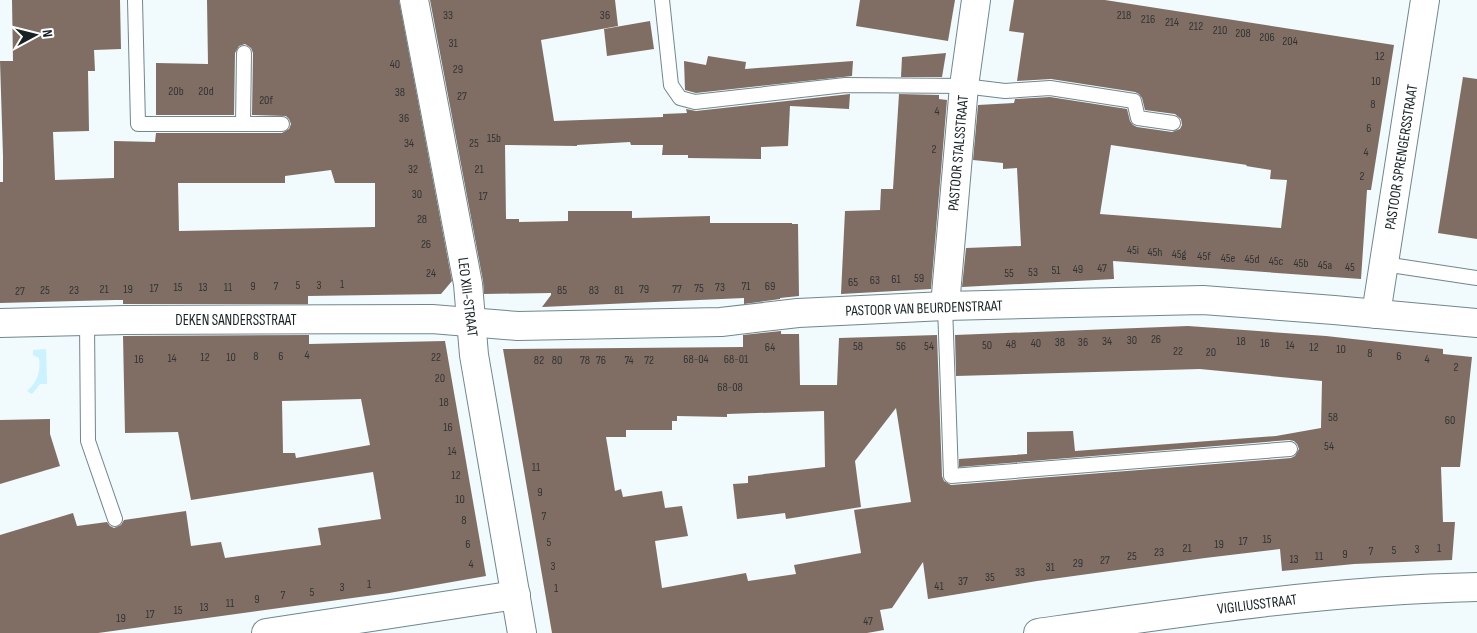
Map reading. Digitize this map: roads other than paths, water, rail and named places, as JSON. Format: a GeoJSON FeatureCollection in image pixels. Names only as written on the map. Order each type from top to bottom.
{"type":"FeatureCollection","features":[{"type":"Feature","properties":{"kind":"street","name":"LEO XIII-STRAAT"},"geometry":{"type":"LineString","coordinates":[[414,0],[466,274],[474,355],[516,595]]}},
{"type":"Feature","properties":{"kind":"street","name":"PASTOOR STALSSTRAAT"},"geometry":{"type":"LineString","coordinates":[[946,306],[964,86],[976,0]]}},
{"type":"Feature","properties":{"kind":"street","name":"PASTOOR SPRENGERSSTRAAT"},"geometry":{"type":"LineString","coordinates":[[1376,314],[1425,0]]}},
{"type":"Feature","properties":{"kind":"street","name":"PASTOOR VAN BEURDENSTRAAT"},"geometry":{"type":"LineString","coordinates":[[472,321],[518,326],[721,322],[798,313],[946,306],[1203,300],[1477,323]]}},
{"type":"Feature","properties":{"kind":"street","name":"DEKEN SANDERSSTRAAT"},"geometry":{"type":"LineString","coordinates":[[0,323],[432,319],[472,321]]}},
{"type":"Feature","properties":{"kind":"street","name":"VIGILIUSSTRAAT"},"geometry":{"type":"LineString","coordinates":[[1038,633],[1312,597],[1477,587]]}},
{"type":"Feature","properties":{"kind":"street"},"geometry":{"type":"LineString","coordinates":[[266,633],[516,595],[522,633]]}},
{"type":"Feature","properties":{"kind":"lane"},"geometry":{"type":"LineString","coordinates":[[135,0],[138,124],[282,124]]}},
{"type":"Feature","properties":{"kind":"lane"},"geometry":{"type":"LineString","coordinates":[[662,0],[671,84],[680,98],[695,102],[846,85],[964,86],[1005,92],[1050,88],[1134,101],[1138,118],[1173,123]]}},
{"type":"Feature","properties":{"kind":"lane"},"geometry":{"type":"LineString","coordinates":[[244,53],[244,124]]}},
{"type":"Feature","properties":{"kind":"lane"},"geometry":{"type":"LineString","coordinates":[[1384,264],[1477,278]]}},
{"type":"Feature","properties":{"kind":"lane"},"geometry":{"type":"LineString","coordinates":[[946,306],[951,476],[1290,449]]}},
{"type":"Feature","properties":{"kind":"lane"},"geometry":{"type":"LineString","coordinates":[[87,321],[88,441],[115,519]]}}]}
